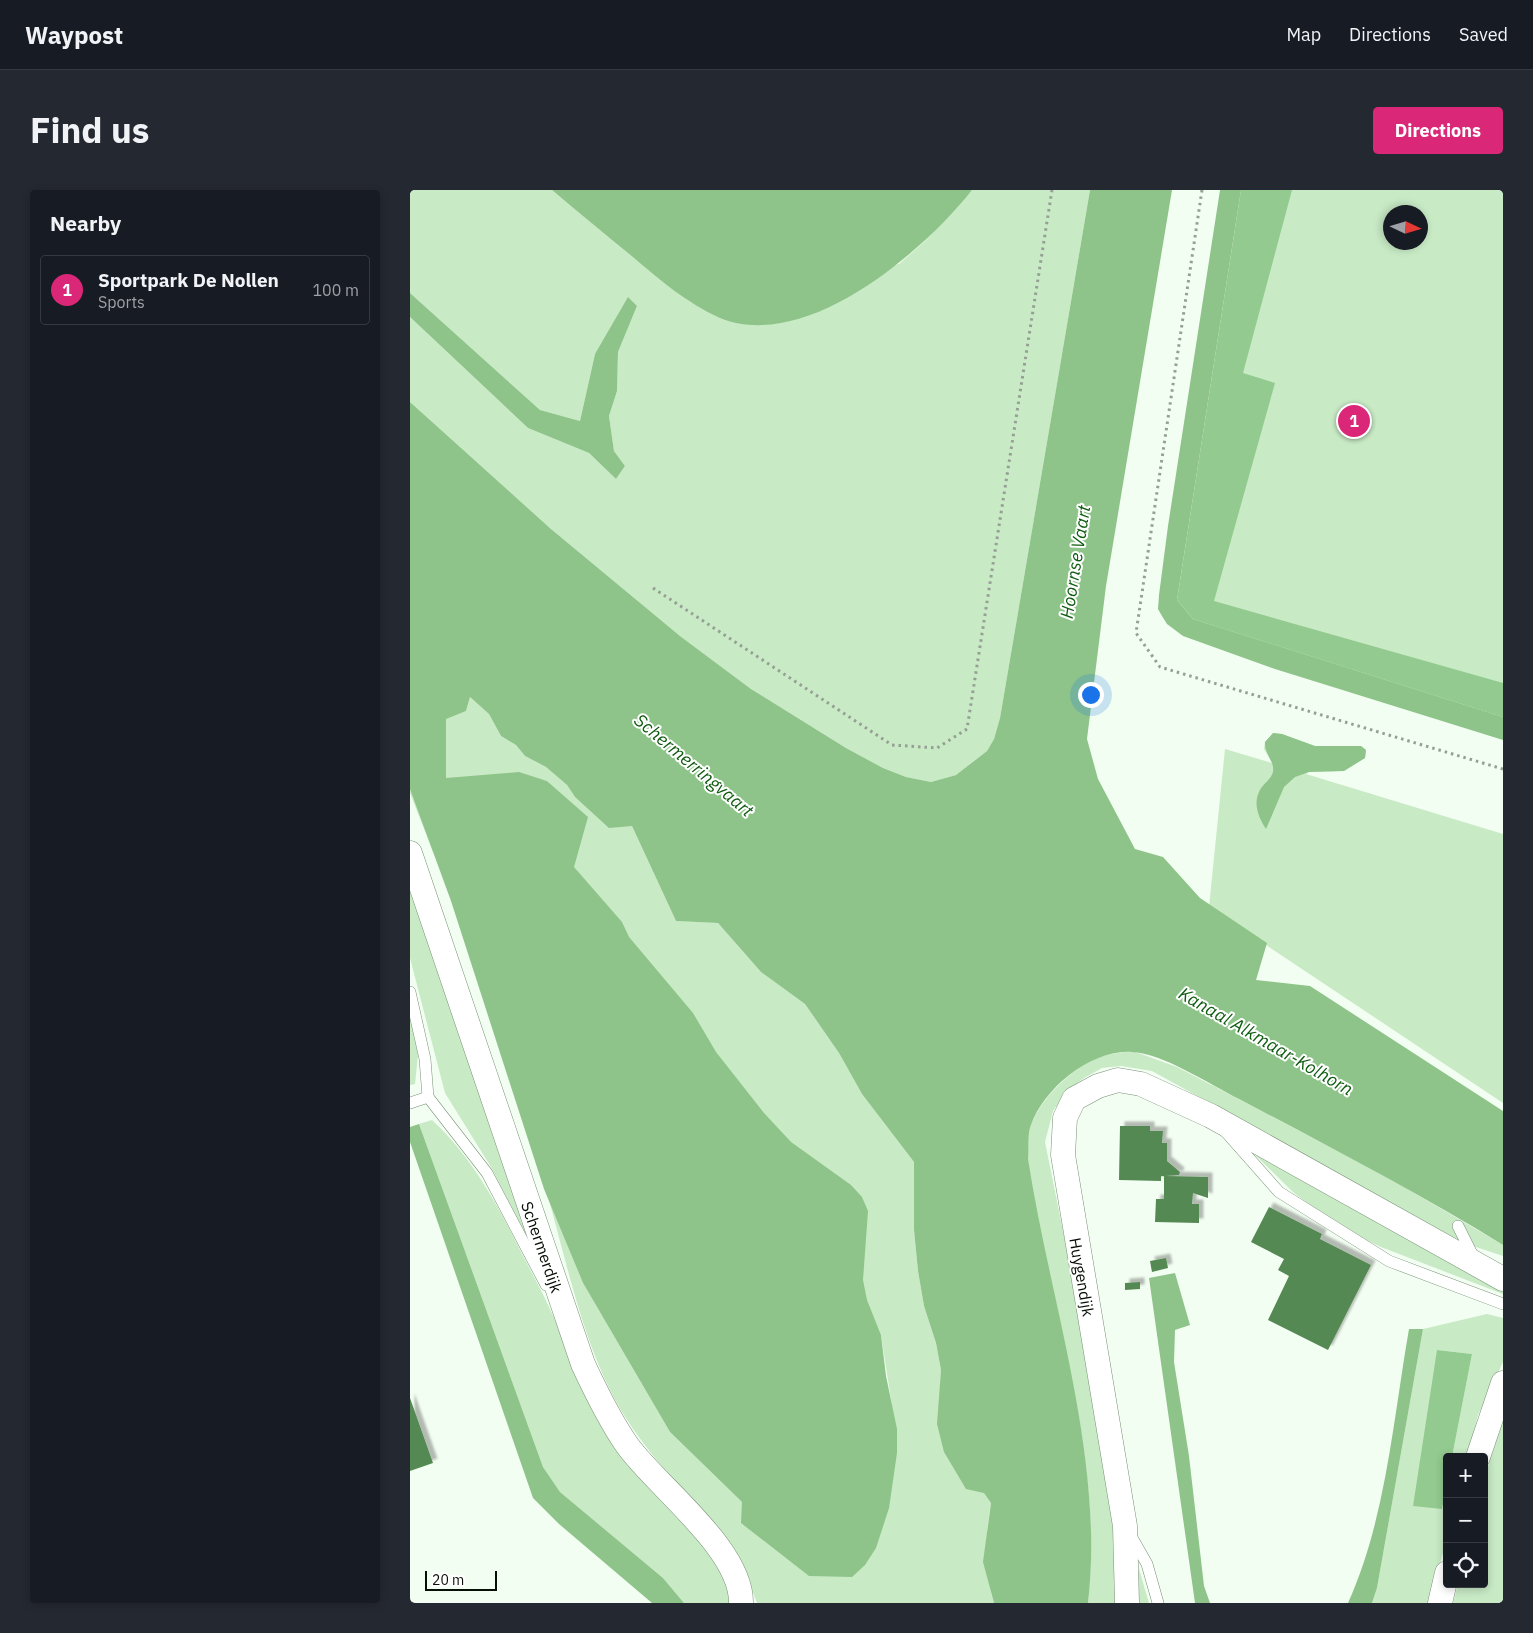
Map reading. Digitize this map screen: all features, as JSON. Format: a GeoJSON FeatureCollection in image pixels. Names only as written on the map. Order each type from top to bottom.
{"type":"FeatureCollection","features":[{"type":"Feature","properties":{"kind":"street","name":"Schermerdijk"},"geometry":{"type":"LineString","coordinates":[[410,853],[569,1328],[600,1402],[623,1439],[720,1550],[742,1589],[742,1603]]}},
{"type":"Feature","properties":{"kind":"street","name":"Huygendijk"},"geometry":{"type":"LineString","coordinates":[[1127,1603],[1125,1526],[1063,1155],[1065,1118],[1074,1099],[1098,1086],[1118,1080],[1141,1084],[1211,1116],[1503,1279]]}},
{"type":"Feature","properties":{"kind":"street"},"geometry":{"type":"LineString","coordinates":[[1479,1453],[1503,1383]]}},
{"type":"Feature","properties":{"kind":"street"},"geometry":{"type":"LineString","coordinates":[[1440,1603],[1444,1588]]}},
{"type":"Feature","properties":{"kind":"lane"},"geometry":{"type":"LineString","coordinates":[[410,992],[425,1059],[428,1097],[487,1173],[569,1328]]}},
{"type":"Feature","properties":{"kind":"lane"},"geometry":{"type":"LineString","coordinates":[[410,1103],[428,1097]]}},
{"type":"Feature","properties":{"kind":"lane","name":"Huygendijk"},"geometry":{"type":"LineString","coordinates":[[1211,1116],[1279,1192],[1389,1261],[1503,1304]]}},
{"type":"Feature","properties":{"kind":"lane"},"geometry":{"type":"LineString","coordinates":[[1458,1226],[1478,1266]]}},
{"type":"Feature","properties":{"kind":"lane"},"geometry":{"type":"LineString","coordinates":[[1125,1526],[1147,1564],[1158,1603]]}},
{"type":"Feature","properties":{"kind":"path"},"geometry":{"type":"LineString","coordinates":[[653,588],[892,745],[937,748],[967,729],[1052,190]]}},
{"type":"Feature","properties":{"kind":"path"},"geometry":{"type":"LineString","coordinates":[[1202,190],[1136,633],[1160,667],[1503,769]]}},
{"type":"Feature","properties":{"kind":"shaded area"},"geometry":{"type":"Polygon","coordinates":[[[410,190],[552,190],[691,302],[899,264],[926,240],[972,190],[1090,190],[1000,718],[994,739],[987,751],[956,775],[931,782],[906,777],[883,768],[846,748],[751,689],[680,636],[551,529],[410,402],[410,317],[528,428],[589,453],[616,479],[625,466],[614,451],[609,416],[617,391],[618,352],[637,306],[595,354],[580,421],[540,410],[410,293],[410,190]]]}},
{"type":"Feature","properties":{"kind":"shaded area"},"geometry":{"type":"Polygon","coordinates":[[[1241,190],[1503,190],[1503,717],[1193,619],[1241,190]]]}},
{"type":"Feature","properties":{"kind":"shaded area"},"geometry":{"type":"Polygon","coordinates":[[[1241,190],[1292,190],[1243,373],[1275,383],[1214,601],[1503,683],[1503,717],[1193,619],[1177,600],[1241,190]]]}},
{"type":"Feature","properties":{"kind":"shaded area"},"geometry":{"type":"Polygon","coordinates":[[[470,697],[489,714],[501,736],[516,745],[525,756],[546,767],[567,785],[575,797],[589,809],[632,826],[676,921],[718,923],[761,972],[805,1004],[839,1053],[862,1094],[914,1162],[914,1230],[918,1271],[924,1306],[936,1343],[941,1370],[938,1424],[991,1503],[986,1553],[988,1578],[994,1603],[757,1603],[746,1577],[731,1552],[640,1438],[624,1415],[598,1364],[588,1337],[548,1197],[583,1283],[670,1432],[741,1501],[573,867],[587,817],[547,781],[519,773],[493,787],[433,852],[410,793],[410,749],[446,718],[466,711],[470,697]],[[868,1304],[897,1438],[881,1335],[868,1304]]]}},
{"type":"Feature","properties":{"kind":"shaded area"},"geometry":{"type":"Polygon","coordinates":[[[1273,733],[1282,734],[1315,746],[1361,746],[1366,750],[1365,758],[1344,771],[1309,772],[1306,774],[1503,834],[1503,1103],[1209,907],[1225,749],[1272,763],[1264,749],[1265,742],[1273,733]]]}},
{"type":"Feature","properties":{"kind":"shaded area"},"geometry":{"type":"Polygon","coordinates":[[[410,871],[547,1275],[491,1167],[445,1093],[410,958],[410,871]]]}},
{"type":"Feature","properties":{"kind":"shaded area"},"geometry":{"type":"Polygon","coordinates":[[[410,1012],[418,1055],[415,1084],[410,1085],[410,1012]]]}},
{"type":"Feature","properties":{"kind":"shaded area"},"geometry":{"type":"Polygon","coordinates":[[[1133,1051],[1177,1067],[1380,1173],[1503,1245],[1503,1256],[1464,1243],[1152,1071],[1121,1066],[1102,1068],[1084,1078],[1067,1091],[1053,1111],[1045,1142],[1079,1310],[1115,1522],[1119,1603],[1088,1603],[1091,1534],[1086,1464],[1071,1375],[1031,1185],[1028,1137],[1035,1115],[1041,1106],[1063,1081],[1080,1067],[1100,1057],[1133,1051]]]}},
{"type":"Feature","properties":{"kind":"shaded area"},"geometry":{"type":"Polygon","coordinates":[[[432,1120],[459,1149],[493,1199],[555,1320],[708,1548],[738,1603],[684,1603],[663,1578],[560,1492],[543,1467],[419,1124],[432,1120]]]}},
{"type":"Feature","properties":{"kind":"shaded area"},"geometry":{"type":"Polygon","coordinates":[[[1246,1146],[1448,1257],[1503,1292],[1503,1294],[1381,1247],[1343,1229],[1294,1193],[1246,1146]]]}},
{"type":"Feature","properties":{"kind":"shaded area"},"geometry":{"type":"Polygon","coordinates":[[[1487,1314],[1503,1318],[1503,1362],[1478,1415],[1468,1453],[1453,1453],[1472,1354],[1437,1350],[1443,1553],[1430,1603],[1372,1603],[1377,1588],[1423,1329],[1487,1314]]]}},
{"type":"Feature","properties":{"kind":"shaded area"},"geometry":{"type":"Polygon","coordinates":[[[1437,1350],[1472,1354],[1453,1453],[1443,1453],[1442,1509],[1413,1506],[1437,1350]]]}},
{"type":"Feature","properties":{"kind":"shaded area"},"geometry":{"type":"Polygon","coordinates":[[[1503,1419],[1503,1603],[1453,1603],[1457,1588],[1488,1588],[1488,1466],[1503,1419]]]}},
{"type":"Feature","properties":{"kind":"shaded area"},"geometry":{"type":"Polygon","coordinates":[[[1139,1569],[1149,1603],[1135,1603],[1139,1569]]]}},
{"type":"Feature","properties":{"kind":"water"},"geometry":{"type":"Polygon","coordinates":[[[552,190],[972,190],[951,215],[924,241],[893,267],[860,290],[825,309],[789,321],[754,325],[720,318],[686,299],[552,190]]]}},
{"type":"Feature","properties":{"kind":"water"},"geometry":{"type":"Polygon","coordinates":[[[1090,190],[1172,190],[1106,586],[1087,739],[1098,779],[1135,849],[1163,857],[1200,898],[1267,943],[1256,980],[1310,986],[1503,1111],[1503,1245],[1438,1206],[1372,1170],[1186,1071],[1157,1058],[1132,1052],[1117,1053],[1101,1057],[1071,1074],[1058,1085],[1037,1111],[1030,1129],[1028,1159],[1073,1380],[1082,1436],[1089,1493],[1091,1548],[1088,1603],[994,1603],[983,1562],[991,1503],[984,1493],[966,1489],[944,1452],[937,1424],[941,1370],[936,1343],[924,1306],[918,1271],[914,1230],[914,1162],[862,1094],[839,1053],[805,1004],[761,972],[718,923],[676,921],[632,826],[609,828],[575,797],[567,785],[546,767],[525,756],[516,745],[501,736],[489,714],[470,697],[466,711],[446,719],[446,778],[519,772],[547,781],[588,817],[574,867],[622,922],[629,937],[693,1013],[716,1052],[764,1113],[791,1142],[851,1185],[862,1197],[868,1211],[863,1280],[867,1300],[881,1335],[886,1376],[897,1429],[897,1453],[889,1508],[876,1548],[865,1565],[852,1577],[809,1576],[741,1523],[742,1502],[670,1432],[583,1283],[544,1189],[451,901],[410,789],[410,402],[551,529],[680,636],[751,689],[846,748],[883,768],[906,777],[931,782],[956,775],[987,751],[994,739],[1000,718],[1090,190]]]}},
{"type":"Feature","properties":{"kind":"water"},"geometry":{"type":"Polygon","coordinates":[[[1220,190],[1241,190],[1177,600],[1193,619],[1503,717],[1503,740],[1275,669],[1183,636],[1167,624],[1158,609],[1168,526],[1220,190]]]}},
{"type":"Feature","properties":{"kind":"water"},"geometry":{"type":"Polygon","coordinates":[[[410,293],[540,410],[580,421],[595,354],[628,297],[637,306],[618,352],[617,391],[609,416],[614,451],[625,466],[616,479],[589,453],[528,428],[410,317],[410,293]]]}},
{"type":"Feature","properties":{"kind":"water"},"geometry":{"type":"Polygon","coordinates":[[[1273,733],[1282,734],[1315,746],[1361,746],[1366,750],[1365,758],[1344,771],[1309,772],[1295,777],[1284,787],[1266,829],[1259,816],[1257,797],[1260,789],[1273,772],[1265,742],[1273,733]]]}},
{"type":"Feature","properties":{"kind":"water"},"geometry":{"type":"Polygon","coordinates":[[[419,1124],[543,1467],[560,1492],[663,1578],[684,1603],[652,1603],[559,1524],[533,1498],[410,1142],[410,1127],[419,1124]]]}},
{"type":"Feature","properties":{"kind":"water"},"geometry":{"type":"Polygon","coordinates":[[[1175,1273],[1190,1325],[1175,1330],[1174,1362],[1189,1456],[1204,1586],[1210,1603],[1195,1603],[1149,1278],[1175,1273]]]}},
{"type":"Feature","properties":{"kind":"water"},"geometry":{"type":"Polygon","coordinates":[[[1409,1329],[1423,1329],[1377,1588],[1372,1603],[1348,1603],[1361,1571],[1380,1503],[1409,1329]]]}},
{"type":"Feature","properties":{"kind":"building"},"geometry":{"type":"Polygon","coordinates":[[[1120,1126],[1150,1126],[1150,1131],[1163,1131],[1162,1143],[1167,1143],[1167,1161],[1180,1172],[1179,1175],[1166,1176],[1208,1177],[1208,1198],[1193,1193],[1192,1204],[1199,1204],[1199,1223],[1155,1222],[1156,1199],[1164,1199],[1164,1176],[1161,1176],[1161,1181],[1119,1180],[1120,1126]]]}},
{"type":"Feature","properties":{"kind":"building"},"geometry":{"type":"Polygon","coordinates":[[[1269,1207],[1322,1234],[1320,1239],[1371,1265],[1328,1350],[1268,1320],[1289,1276],[1278,1270],[1284,1259],[1251,1242],[1269,1207]]]}},
{"type":"Feature","properties":{"kind":"building"},"geometry":{"type":"Polygon","coordinates":[[[1166,1258],[1168,1268],[1152,1272],[1150,1261],[1166,1258]]]}},
{"type":"Feature","properties":{"kind":"building"},"geometry":{"type":"Polygon","coordinates":[[[1140,1282],[1140,1289],[1125,1290],[1125,1283],[1140,1282]]]}},
{"type":"Feature","properties":{"kind":"building"},"geometry":{"type":"Polygon","coordinates":[[[410,1398],[433,1463],[410,1471],[410,1398]]]}},
{"type":"Feature","properties":{"kind":"place","name":"Sportpark De Nollen"},"geometry":{"type":"Point","coordinates":[1354,421]}},
{"type":"Feature","properties":{"kind":"water label","name":"Hoornse Vaart"},"geometry":{"type":"Point","coordinates":[1075,562]}},
{"type":"Feature","properties":{"kind":"water label","name":"Schermerringvaart"},"geometry":{"type":"Point","coordinates":[694,765]}},
{"type":"Feature","properties":{"kind":"water label","name":"Kanaal Alkmaar-Kolhorn"},"geometry":{"type":"Point","coordinates":[1266,1041]}}]}
